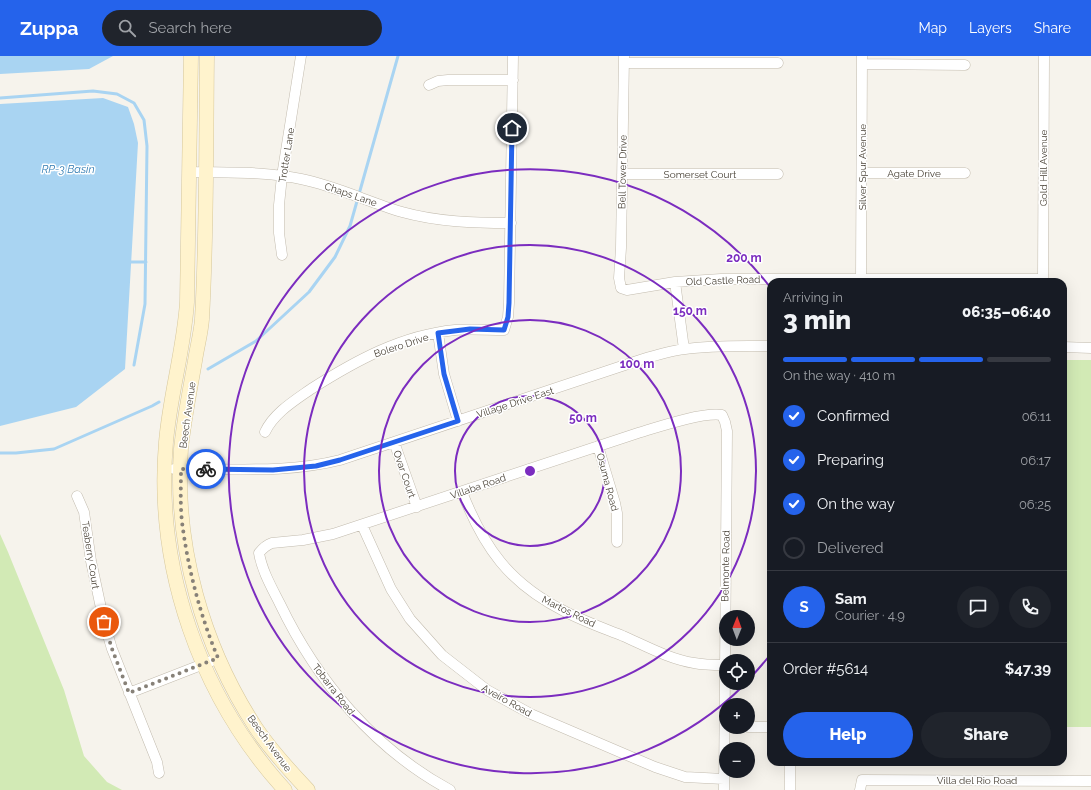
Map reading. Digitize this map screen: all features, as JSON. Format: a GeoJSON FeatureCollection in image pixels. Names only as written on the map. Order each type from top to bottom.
{"type":"FeatureCollection","features":[{"type":"Feature","properties":{"kind":"street","name":"Beech Avenue"},"geometry":{"type":"LineString","coordinates":[[191,56],[185,326],[169,411],[164,469],[166,521],[171,563],[179,598],[203,664],[223,704],[244,739],[285,790]]}},
{"type":"Feature","properties":{"kind":"street","name":"Beech Avenue"},"geometry":{"type":"LineString","coordinates":[[207,56],[202,322],[183,429],[181,469],[182,521],[191,576],[218,658],[257,728],[291,772],[308,790]]}},
{"type":"Feature","properties":{"kind":"street","name":"Trotter Lane"},"geometry":{"type":"LineString","coordinates":[[282,255],[278,217],[282,176],[301,56]]}},
{"type":"Feature","properties":{"kind":"street","name":"Bolero Drive"},"geometry":{"type":"LineString","coordinates":[[265,432],[274,417],[307,392],[341,370],[378,351],[393,345],[438,333],[470,329],[504,330],[508,317],[509,303],[513,56]]}},
{"type":"Feature","properties":{"kind":"street","name":"Gold Hill Avenue"},"geometry":{"type":"LineString","coordinates":[[1043,278],[1044,56]]}},
{"type":"Feature","properties":{"kind":"street"},"geometry":{"type":"LineString","coordinates":[[624,59],[778,63]]}},
{"type":"Feature","properties":{"kind":"street","name":"Bell Tower Drive"},"geometry":{"type":"LineString","coordinates":[[621,288],[619,278],[622,248],[624,59]]}},
{"type":"Feature","properties":{"kind":"street"},"geometry":{"type":"LineString","coordinates":[[862,60],[965,65]]}},
{"type":"Feature","properties":{"kind":"street","name":"Silver Spur Avenue"},"geometry":{"type":"LineString","coordinates":[[861,278],[862,60]]}},
{"type":"Feature","properties":{"kind":"street"},"geometry":{"type":"LineString","coordinates":[[429,85],[438,81],[448,80],[513,80]]}},
{"type":"Feature","properties":{"kind":"street","name":"Chaps Lane"},"geometry":{"type":"LineString","coordinates":[[189,172],[251,172],[282,176],[311,181],[403,212],[440,220],[511,223]]}},
{"type":"Feature","properties":{"kind":"street","name":"Agate Drive"},"geometry":{"type":"LineString","coordinates":[[862,173],[966,173]]}},
{"type":"Feature","properties":{"kind":"street","name":"Somerset Court"},"geometry":{"type":"LineString","coordinates":[[622,174],[778,174]]}},
{"type":"Feature","properties":{"kind":"street","name":"Old Castle Road"},"geometry":{"type":"LineString","coordinates":[[621,288],[634,290],[675,282],[721,279],[767,279]]}},
{"type":"Feature","properties":{"kind":"street"},"geometry":{"type":"LineString","coordinates":[[675,282],[684,349]]}},
{"type":"Feature","properties":{"kind":"street"},"geometry":{"type":"LineString","coordinates":[[438,333],[444,374],[458,421]]}},
{"type":"Feature","properties":{"kind":"street","name":"Village Drive East"},"geometry":{"type":"LineString","coordinates":[[164,469],[263,470],[303,468],[340,460],[637,361],[684,349],[722,346],[767,346]]}},
{"type":"Feature","properties":{"kind":"street"},"geometry":{"type":"LineString","coordinates":[[1067,347],[1091,348]]}},
{"type":"Feature","properties":{"kind":"street","name":"Villaba Road"},"geometry":{"type":"LineString","coordinates":[[259,553],[264,547],[272,543],[310,539],[333,534],[638,433],[677,422],[710,415],[722,416]]}},
{"type":"Feature","properties":{"kind":"street","name":"Belmonte Road"},"geometry":{"type":"LineString","coordinates":[[722,416],[726,422],[727,431],[724,654]]}},
{"type":"Feature","properties":{"kind":"street","name":"Ovar Court"},"geometry":{"type":"LineString","coordinates":[[394,442],[417,507]]}},
{"type":"Feature","properties":{"kind":"street","name":"Osuma Road"},"geometry":{"type":"LineString","coordinates":[[598,446],[617,513],[617,542]]}},
{"type":"Feature","properties":{"kind":"street","name":"Martos Road"},"geometry":{"type":"LineString","coordinates":[[462,492],[473,519],[489,548],[510,573],[539,596],[566,612],[674,658],[694,663],[719,665]]}},
{"type":"Feature","properties":{"kind":"street","name":"Teaberry Court"},"geometry":{"type":"LineString","coordinates":[[76,496],[84,512],[91,561],[104,622],[112,649],[157,762],[158,773]]}},
{"type":"Feature","properties":{"kind":"street","name":"Aveiro Road"},"geometry":{"type":"LineString","coordinates":[[362,525],[382,573],[410,619],[442,655],[487,690],[531,714],[655,767],[684,777],[724,779]]}},
{"type":"Feature","properties":{"kind":"street","name":"Tobarra Road"},"geometry":{"type":"LineString","coordinates":[[259,553],[263,567],[289,623],[307,654],[333,691],[382,742],[417,771],[450,790]]}},
{"type":"Feature","properties":{"kind":"street"},"geometry":{"type":"LineString","coordinates":[[129,693],[218,658]]}},
{"type":"Feature","properties":{"kind":"street"},"geometry":{"type":"LineString","coordinates":[[755,727],[767,727]]}},
{"type":"Feature","properties":{"kind":"street","name":"Belmonte Road"},"geometry":{"type":"LineString","coordinates":[[724,790],[725,734]]}},
{"type":"Feature","properties":{"kind":"street"},"geometry":{"type":"LineString","coordinates":[[790,766],[790,790]]}},
{"type":"Feature","properties":{"kind":"street","name":"Villa del Rio Road"},"geometry":{"type":"LineString","coordinates":[[861,785],[1084,784]]}},
{"type":"Feature","properties":{"kind":"green space"},"geometry":{"type":"Polygon","coordinates":[[[1067,360],[1091,360],[1091,727],[1067,727],[1067,360]]]}},
{"type":"Feature","properties":{"kind":"green space"},"geometry":{"type":"Polygon","coordinates":[[[0,534],[64,690],[84,756],[107,782],[122,790],[0,790],[0,534]]]}},
{"type":"Feature","properties":{"kind":"water"},"geometry":{"type":"Polygon","coordinates":[[[0,56],[113,56],[89,69],[0,74],[0,56]]]}},
{"type":"Feature","properties":{"kind":"water","name":"RP-3 Basin"},"geometry":{"type":"Polygon","coordinates":[[[103,98],[128,107],[134,124],[138,143],[125,369],[76,407],[0,426],[0,104],[103,98]]]}},
{"type":"Feature","properties":{"kind":"waterway"},"geometry":{"type":"LineString","coordinates":[[208,369],[256,341],[309,292],[335,257],[350,226],[398,56]]}},
{"type":"Feature","properties":{"kind":"waterway"},"geometry":{"type":"LineString","coordinates":[[0,98],[93,91],[117,94],[134,103],[144,120],[147,146],[145,304],[134,365]]}},
{"type":"Feature","properties":{"kind":"waterway"},"geometry":{"type":"LineString","coordinates":[[131,262],[146,262]]}},
{"type":"Feature","properties":{"kind":"waterway"},"geometry":{"type":"LineString","coordinates":[[0,453],[54,449],[159,402]]}},
{"type":"Feature","properties":{"kind":"way so far"},"geometry":{"type":"LineString","coordinates":[[104,622],[112,649],[129,693],[218,658],[202,615],[191,576],[182,521],[181,469],[206,469]]}},
{"type":"Feature","properties":{"kind":"route"},"geometry":{"type":"LineString","coordinates":[[206,469],[273,470],[316,466],[340,460],[458,421],[444,374],[438,333],[470,329],[504,330],[508,317],[509,303],[512,128]]}}]}
